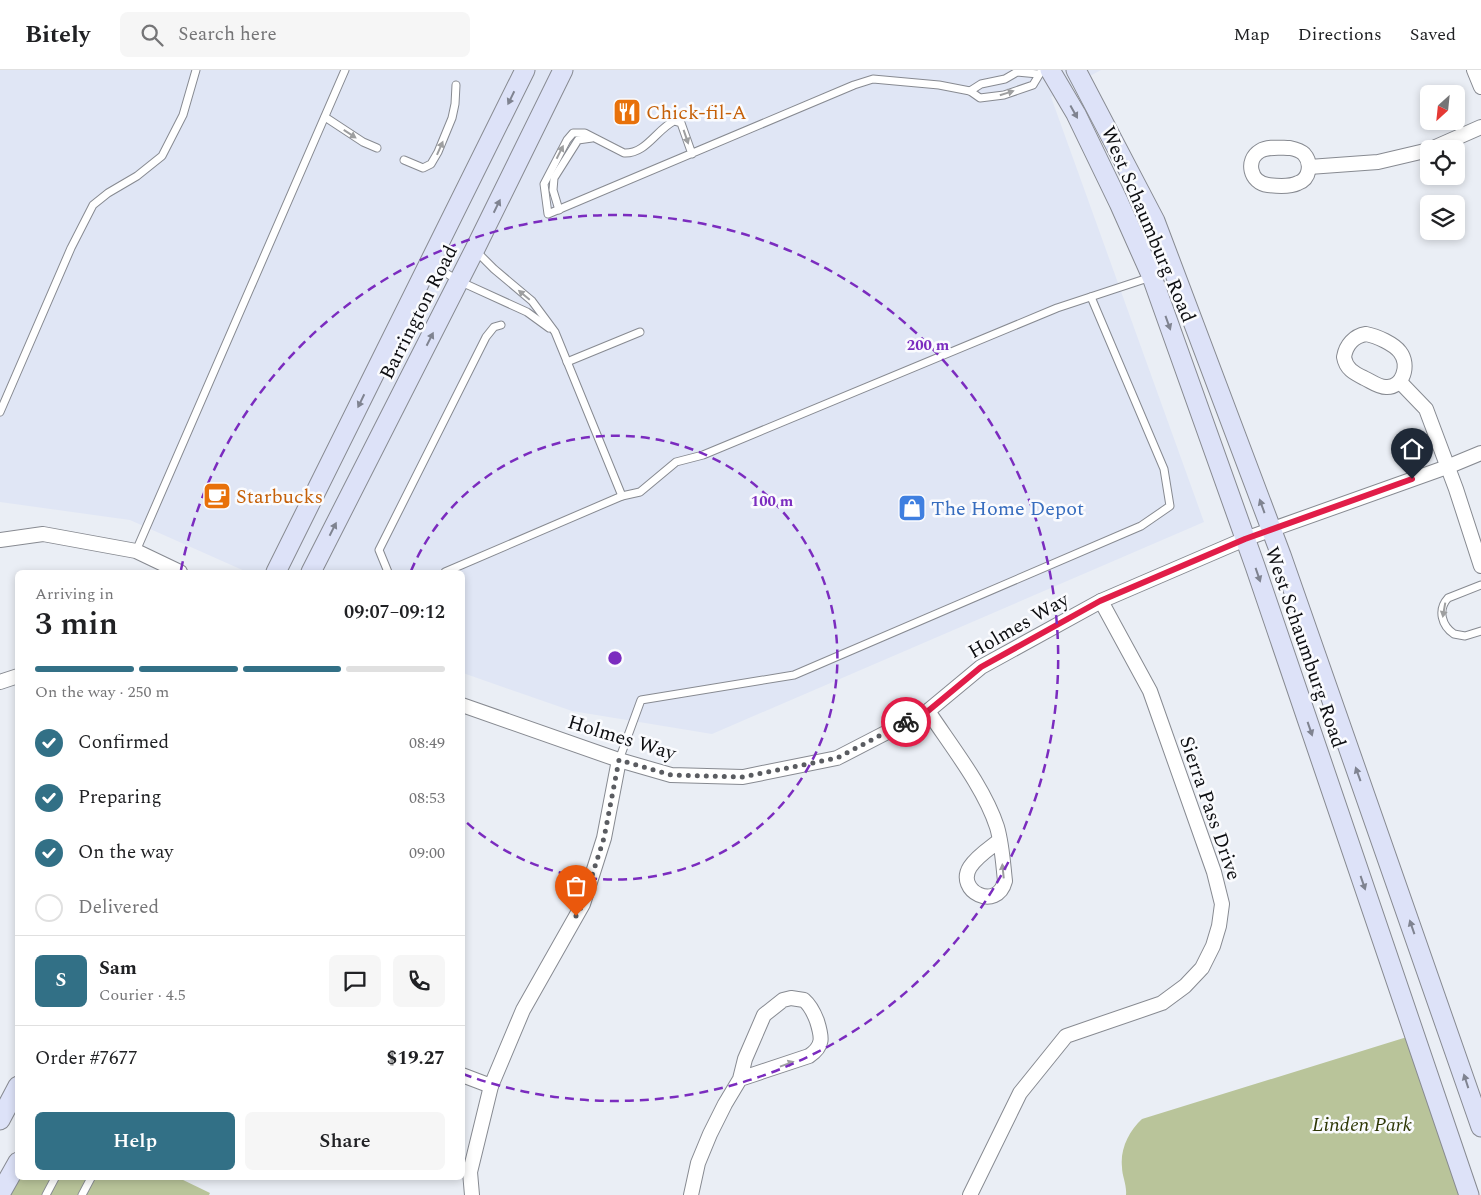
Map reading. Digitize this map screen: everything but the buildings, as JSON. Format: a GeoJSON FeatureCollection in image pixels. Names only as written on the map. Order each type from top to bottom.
{"type":"FeatureCollection","features":[{"type":"Feature","properties":{"kind":"main road","name":"Barrington Road"},"geometry":{"type":"LineString","coordinates":[[277,570],[525,70]]}},
{"type":"Feature","properties":{"kind":"main road","name":"Barrington Road"},"geometry":{"type":"LineString","coordinates":[[312,570],[475,250],[563,70]]}},
{"type":"Feature","properties":{"kind":"main road","name":"West Schaumburg Road"},"geometry":{"type":"LineString","coordinates":[[1076,70],[1154,221],[1221,394],[1270,530],[1285,564],[1481,1127]]}},
{"type":"Feature","properties":{"kind":"main road","name":"West Schaumburg Road"},"geometry":{"type":"LineString","coordinates":[[1043,71],[1076,114],[1152,277],[1245,539],[1469,1195]]}},
{"type":"Feature","properties":{"kind":"main road"},"geometry":{"type":"LineString","coordinates":[[0,1120],[15,1092]]}},
{"type":"Feature","properties":{"kind":"main road"},"geometry":{"type":"LineString","coordinates":[[0,1194],[15,1167]]}},
{"type":"Feature","properties":{"kind":"street"},"geometry":{"type":"LineString","coordinates":[[1474,70],[1481,87]]}},
{"type":"Feature","properties":{"kind":"street"},"geometry":{"type":"LineString","coordinates":[[1451,140],[1481,127]]}},
{"type":"Feature","properties":{"kind":"street"},"geometry":{"type":"LineString","coordinates":[[1309,167],[1378,162],[1420,152]]}},
{"type":"Feature","properties":{"kind":"street"},"geometry":{"type":"LineString","coordinates":[[1366,334],[1372,335],[1400,352],[1404,362],[1400,382],[1391,387],[1382,386],[1351,371],[1344,357],[1352,340],[1366,334]]}},
{"type":"Feature","properties":{"kind":"street"},"geometry":{"type":"LineString","coordinates":[[1400,382],[1426,409],[1448,467],[1481,566]]}},
{"type":"Feature","properties":{"kind":"street","name":"Holmes Way"},"geometry":{"type":"LineString","coordinates":[[465,706],[619,760],[671,775],[743,777],[837,758],[928,711],[981,667],[1100,601],[1245,539],[1448,467],[1481,453]]}},
{"type":"Feature","properties":{"kind":"street"},"geometry":{"type":"LineString","coordinates":[[0,540],[43,534],[136,551],[176,570]]}},
{"type":"Feature","properties":{"kind":"street","name":"Sierra Pass Drive"},"geometry":{"type":"LineString","coordinates":[[970,1195],[1020,1093],[1066,1036],[1162,1003],[1185,986],[1202,968],[1213,946],[1219,926],[1222,904],[1214,872],[1150,691],[1100,601]]}},
{"type":"Feature","properties":{"kind":"street"},"geometry":{"type":"LineString","coordinates":[[0,682],[15,677]]}},
{"type":"Feature","properties":{"kind":"street"},"geometry":{"type":"LineString","coordinates":[[928,711],[977,785],[996,824],[1000,840]]}},
{"type":"Feature","properties":{"kind":"street"},"geometry":{"type":"LineString","coordinates":[[472,1195],[470,1172],[491,1086],[523,1010],[583,904],[604,838],[619,760]]}},
{"type":"Feature","properties":{"kind":"street"},"geometry":{"type":"LineString","coordinates":[[691,1195],[698,1163],[725,1104],[740,1079],[745,1059],[764,1015],[783,1000],[790,998],[804,1000],[813,1011],[822,1035],[818,1049],[809,1056],[740,1079]]}},
{"type":"Feature","properties":{"kind":"street"},"geometry":{"type":"LineString","coordinates":[[465,1076],[491,1086]]}},
{"type":"Feature","properties":{"kind":"lane"},"geometry":{"type":"LineString","coordinates":[[0,412],[71,248],[93,205],[108,193],[137,176],[162,156],[183,115],[196,70]]}},
{"type":"Feature","properties":{"kind":"lane"},"geometry":{"type":"LineString","coordinates":[[136,551],[345,70]]}},
{"type":"Feature","properties":{"kind":"lane"},"geometry":{"type":"LineString","coordinates":[[970,91],[981,84],[1005,79],[1017,72],[1043,71]]}},
{"type":"Feature","properties":{"kind":"lane"},"geometry":{"type":"LineString","coordinates":[[692,154],[681,123],[674,121],[666,125],[640,150],[632,153],[624,153],[585,133],[573,132],[566,140],[544,184],[548,214],[692,154],[854,85],[873,79],[939,85],[970,91],[980,98],[1004,95],[1033,84],[1043,71]]}},
{"type":"Feature","properties":{"kind":"lane"},"geometry":{"type":"LineString","coordinates":[[404,160],[423,168],[431,164],[452,118],[456,85]]}},
{"type":"Feature","properties":{"kind":"lane"},"geometry":{"type":"LineString","coordinates":[[325,117],[363,142],[377,148]]}},
{"type":"Feature","properties":{"kind":"lane"},"geometry":{"type":"LineString","coordinates":[[559,210],[553,190],[554,178],[578,140],[595,138]]}},
{"type":"Feature","properties":{"kind":"lane"},"geometry":{"type":"LineString","coordinates":[[475,250],[532,301],[555,332],[622,496]]}},
{"type":"Feature","properties":{"kind":"lane"},"geometry":{"type":"LineString","coordinates":[[429,263],[459,281],[527,312],[555,332]]}},
{"type":"Feature","properties":{"kind":"lane"},"geometry":{"type":"LineString","coordinates":[[450,570],[622,496],[640,492],[676,462],[702,455],[1044,313],[1152,277]]}},
{"type":"Feature","properties":{"kind":"lane"},"geometry":{"type":"LineString","coordinates":[[619,760],[641,700],[794,675],[1141,526],[1170,506],[1164,469],[1091,297]]}},
{"type":"Feature","properties":{"kind":"lane"},"geometry":{"type":"LineString","coordinates":[[387,570],[379,550],[486,337],[494,328],[501,325]]}},
{"type":"Feature","properties":{"kind":"lane"},"geometry":{"type":"LineString","coordinates":[[567,362],[640,332]]}},
{"type":"Feature","properties":{"kind":"lane"},"geometry":{"type":"LineString","coordinates":[[1481,585],[1448,598],[1442,613],[1444,623],[1454,634],[1464,636],[1481,631]]}},
{"type":"Feature","properties":{"kind":"lane"},"geometry":{"type":"LineString","coordinates":[[46,1195],[54,1180]]}},
{"type":"Feature","properties":{"kind":"lane"},"geometry":{"type":"LineString","coordinates":[[82,1195],[89,1180]]}},
{"type":"Feature","properties":{"kind":"shaded area"},"geometry":{"type":"Polygon","coordinates":[[[0,70],[1101,70],[1051,97],[1204,522],[712,734],[572,711],[465,674],[465,570],[242,570],[130,520],[0,502],[0,70]]]}},
{"type":"Feature","properties":{"kind":"green space","name":"Linden Park"},"geometry":{"type":"Polygon","coordinates":[[[1407,1037],[1461,1195],[1126,1195],[1122,1170],[1122,1154],[1129,1135],[1142,1119],[1407,1037]]]}},
{"type":"Feature","properties":{"kind":"green space"},"geometry":{"type":"Polygon","coordinates":[[[16,1180],[183,1180],[210,1193],[209,1195],[4,1195],[16,1180]]]}},
{"type":"Feature","properties":{"kind":"way so far"},"geometry":{"type":"LineString","coordinates":[[576,916],[583,904],[604,838],[619,760],[671,775],[743,777],[837,758],[906,722]]}},
{"type":"Feature","properties":{"kind":"place","name":"Chick-fil-A"},"geometry":{"type":"Point","coordinates":[627,112]}},
{"type":"Feature","properties":{"kind":"place","name":"Starbucks"},"geometry":{"type":"Point","coordinates":[217,496]}},
{"type":"Feature","properties":{"kind":"place","name":"The Home Depot"},"geometry":{"type":"Point","coordinates":[912,508]}},
{"type":"Feature","properties":{"kind":"route"},"geometry":{"type":"LineString","coordinates":[[906,722],[928,711],[981,667],[1100,601],[1245,539],[1412,479]]}}]}
